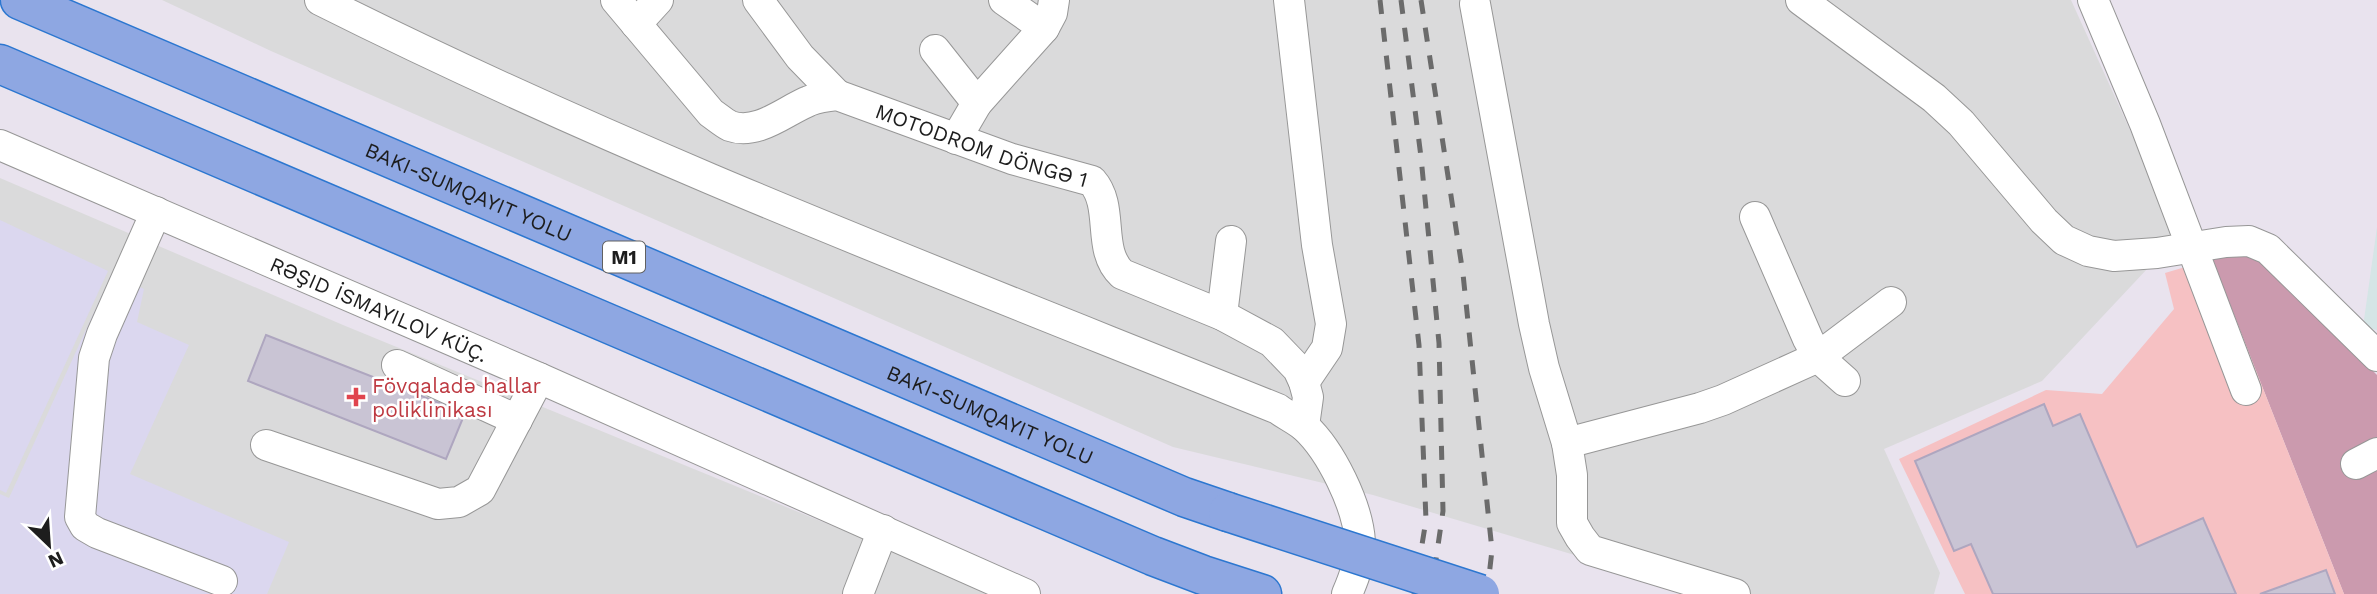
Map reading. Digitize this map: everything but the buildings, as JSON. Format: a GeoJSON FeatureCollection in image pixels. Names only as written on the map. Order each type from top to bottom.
{"type":"FeatureCollection","features":[{"type":"Feature","properties":{"kind":"highway","name":"M1"},"geometry":{"type":"LineString","coordinates":[[20,0],[1184,497],[1479,594]]}},
{"type":"Feature","properties":{"kind":"highway"},"geometry":{"type":"LineString","coordinates":[[0,64],[1102,534],[1203,575],[1262,594]]}},
{"type":"Feature","properties":{"kind":"street"},"geometry":{"type":"LineString","coordinates":[[320,0],[424,52],[586,127],[808,220],[1278,409],[1304,426],[1325,451],[1343,484],[1357,522],[1360,543],[1357,569],[1347,594]]}},
{"type":"Feature","properties":{"kind":"street"},"geometry":{"type":"LineString","coordinates":[[616,0],[711,113],[731,126],[746,127],[770,122],[807,101],[837,95]]}},
{"type":"Feature","properties":{"kind":"street"},"geometry":{"type":"LineString","coordinates":[[636,24],[658,0]]}},
{"type":"Feature","properties":{"kind":"street"},"geometry":{"type":"LineString","coordinates":[[758,0],[800,57],[837,95]]}},
{"type":"Feature","properties":{"kind":"street"},"geometry":{"type":"LineString","coordinates":[[956,139],[977,103],[1049,14],[1004,0]]}},
{"type":"Feature","properties":{"kind":"street"},"geometry":{"type":"LineString","coordinates":[[1289,0],[1317,245],[1331,324],[1327,348],[1304,382],[1308,397],[1304,426]]}},
{"type":"Feature","properties":{"kind":"street"},"geometry":{"type":"LineString","coordinates":[[1801,0],[1934,98],[1961,123],[2044,221],[2064,240],[2088,251],[2114,256],[2249,241],[2268,249],[2377,356]]}},
{"type":"Feature","properties":{"kind":"street"},"geometry":{"type":"LineString","coordinates":[[2093,0],[2145,124],[2246,390]]}},
{"type":"Feature","properties":{"kind":"street"},"geometry":{"type":"LineString","coordinates":[[1475,4],[1541,357],[1567,443],[1572,475],[1572,523],[1590,550],[1735,594]]}},
{"type":"Feature","properties":{"kind":"street"},"geometry":{"type":"LineString","coordinates":[[935,50],[977,103]]}},
{"type":"Feature","properties":{"kind":"street","name":"MOTODROM DÖNGƏ 1"},"geometry":{"type":"LineString","coordinates":[[837,95],[1024,163],[1092,181],[1103,203],[1113,266],[1122,274],[1222,315],[1272,342],[1298,369],[1304,382]]}},
{"type":"Feature","properties":{"kind":"street"},"geometry":{"type":"LineString","coordinates":[[0,145],[539,377],[1025,594]]}},
{"type":"Feature","properties":{"kind":"street"},"geometry":{"type":"LineString","coordinates":[[156,212],[94,358],[80,517],[85,526],[97,533],[222,581]]}},
{"type":"Feature","properties":{"kind":"street"},"geometry":{"type":"LineString","coordinates":[[1755,217],[1808,339],[1818,356],[1845,381]]}},
{"type":"Feature","properties":{"kind":"street"},"geometry":{"type":"LineString","coordinates":[[1222,315],[1231,241]]}},
{"type":"Feature","properties":{"kind":"street"},"geometry":{"type":"LineString","coordinates":[[1567,443],[1723,400],[1818,356],[1891,302]]}},
{"type":"Feature","properties":{"kind":"street"},"geometry":{"type":"LineString","coordinates":[[397,365],[517,420]]}},
{"type":"Feature","properties":{"kind":"street"},"geometry":{"type":"LineString","coordinates":[[266,445],[438,505],[459,502],[480,490],[539,377]]}},
{"type":"Feature","properties":{"kind":"street"},"geometry":{"type":"LineString","coordinates":[[858,594],[883,530]]}},
{"type":"Feature","properties":{"kind":"shaded area"},"geometry":{"type":"Polygon","coordinates":[[[162,0],[2071,0],[2178,236],[2042,381],[1884,449],[1940,573],[1934,594],[1706,594],[1373,495],[1173,447],[271,51],[162,0]]]}},
{"type":"Feature","properties":{"kind":"shaded area"},"geometry":{"type":"Polygon","coordinates":[[[0,178],[343,325],[891,550],[986,594],[0,594],[0,178]]]}},
{"type":"Feature","properties":{"kind":"shaded area"},"geometry":{"type":"Polygon","coordinates":[[[0,220],[108,271],[6,493],[0,490],[0,220]]]}},
{"type":"Feature","properties":{"kind":"shaded area"},"geometry":{"type":"Polygon","coordinates":[[[2377,227],[2377,330],[2363,327],[2377,227]]]}},
{"type":"Feature","properties":{"kind":"shaded area"},"geometry":{"type":"Polygon","coordinates":[[[2256,254],[2377,375],[2377,594],[2344,594],[2212,259],[2256,254]]]}},
{"type":"Feature","properties":{"kind":"shaded area"},"geometry":{"type":"Polygon","coordinates":[[[2212,259],[2344,594],[1965,594],[1899,459],[2046,390],[2102,394],[2174,309],[2165,273],[2212,259]]]}},
{"type":"Feature","properties":{"kind":"shaded area"},"geometry":{"type":"Polygon","coordinates":[[[111,275],[144,289],[137,322],[189,345],[130,474],[289,542],[267,594],[0,594],[0,494],[9,498],[111,275]]]}},
{"type":"Feature","properties":{"kind":"railway"},"geometry":{"type":"LineString","coordinates":[[1380,0],[1419,345],[1426,520],[1414,594]]}},
{"type":"Feature","properties":{"kind":"railway"},"geometry":{"type":"LineString","coordinates":[[1401,0],[1421,157],[1439,343],[1443,511],[1431,594]]}},
{"type":"Feature","properties":{"kind":"railway"},"geometry":{"type":"LineString","coordinates":[[1421,0],[1463,274],[1492,550],[1487,594]]}},
{"type":"Feature","properties":{"kind":"place","name":"Fövqaladə hallar poliklinikası"},"geometry":{"type":"Point","coordinates":[356,397]}}]}
